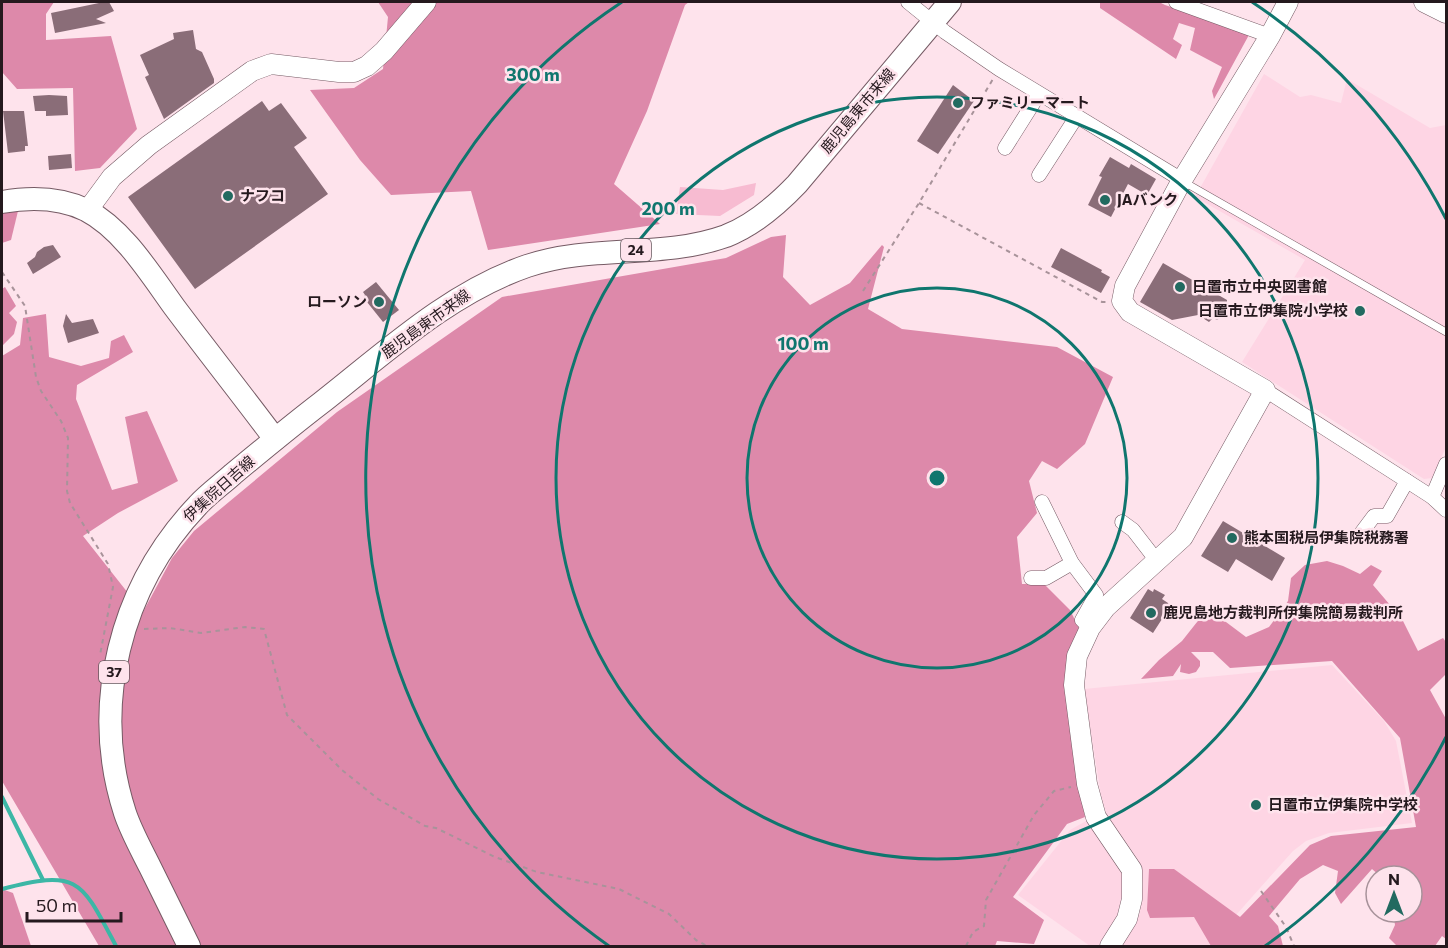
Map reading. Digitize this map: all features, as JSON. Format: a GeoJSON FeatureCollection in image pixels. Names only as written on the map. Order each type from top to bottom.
{"type":"FeatureCollection","features":[{"type":"Feature","properties":{"kind":"main road","name":"鹿児島東市来線"},"geometry":{"type":"LineString","coordinates":[[275,439],[437,313],[467,293],[498,277],[561,256],[677,248],[704,243],[729,235],[755,220],[777,204],[797,184],[950,2]]}},
{"type":"Feature","properties":{"kind":"main road"},"geometry":{"type":"LineString","coordinates":[[2,202],[43,198],[72,205],[104,222],[121,238],[275,439]]}},
{"type":"Feature","properties":{"kind":"main road","name":"伊集院日吉線"},"geometry":{"type":"LineString","coordinates":[[189,946],[132,830],[120,793],[114,765],[110,714],[116,660],[121,636],[132,607],[161,550],[200,502],[275,439]]}},
{"type":"Feature","properties":{"kind":"street"},"geometry":{"type":"LineString","coordinates":[[87,211],[112,177],[149,145],[252,71],[271,64],[354,72],[367,66],[384,51],[426,2]]}},
{"type":"Feature","properties":{"kind":"street"},"geometry":{"type":"LineString","coordinates":[[908,2],[945,32],[999,69],[1182,180]]}},
{"type":"Feature","properties":{"kind":"street"},"geometry":{"type":"LineString","coordinates":[[1176,2],[1270,36]]}},
{"type":"Feature","properties":{"kind":"street"},"geometry":{"type":"LineString","coordinates":[[1288,2],[1270,36],[1182,180],[1123,290],[1122,301],[1130,312],[1265,390],[1432,497],[1446,510]]}},
{"type":"Feature","properties":{"kind":"street"},"geometry":{"type":"LineString","coordinates":[[1424,2],[1446,13]]}},
{"type":"Feature","properties":{"kind":"street"},"geometry":{"type":"LineString","coordinates":[[1005,148],[1039,94]]}},
{"type":"Feature","properties":{"kind":"street"},"geometry":{"type":"LineString","coordinates":[[1039,175],[1077,116]]}},
{"type":"Feature","properties":{"kind":"street"},"geometry":{"type":"LineString","coordinates":[[1110,946],[1127,919],[1132,899],[1132,870],[1096,817],[1087,784],[1074,686],[1077,656],[1090,628],[1106,607],[1183,537],[1265,390]]}},
{"type":"Feature","properties":{"kind":"street"},"geometry":{"type":"LineString","coordinates":[[1432,497],[1446,464]]}},
{"type":"Feature","properties":{"kind":"street"},"geometry":{"type":"LineString","coordinates":[[1362,532],[1374,516],[1391,519],[1407,481]]}},
{"type":"Feature","properties":{"kind":"street"},"geometry":{"type":"LineString","coordinates":[[1042,502],[1072,563],[1096,595],[1082,620],[1090,628]]}},
{"type":"Feature","properties":{"kind":"street"},"geometry":{"type":"LineString","coordinates":[[1122,522],[1133,530],[1157,561]]}},
{"type":"Feature","properties":{"kind":"street"},"geometry":{"type":"LineString","coordinates":[[1031,578],[1046,578],[1072,563]]}},
{"type":"Feature","properties":{"kind":"lane"},"geometry":{"type":"LineString","coordinates":[[1182,180],[1446,332]]}},
{"type":"Feature","properties":{"kind":"path"},"geometry":{"type":"LineString","coordinates":[[863,291],[999,69]]}},
{"type":"Feature","properties":{"kind":"path"},"geometry":{"type":"LineString","coordinates":[[919,203],[1102,302],[1122,301]]}},
{"type":"Feature","properties":{"kind":"path"},"geometry":{"type":"LineString","coordinates":[[2,272],[25,306],[36,376],[41,391],[69,438],[67,491],[70,503],[108,564],[113,587],[99,655],[116,660]]}},
{"type":"Feature","properties":{"kind":"path"},"geometry":{"type":"LineString","coordinates":[[141,629],[170,628],[201,633],[245,627],[264,629],[287,715],[342,770],[378,799],[425,826],[436,828],[506,861],[537,872],[619,889],[669,914],[696,940],[706,946]]}},
{"type":"Feature","properties":{"kind":"path"},"geometry":{"type":"LineString","coordinates":[[966,946],[974,932],[984,926],[986,900],[1034,815],[1054,791],[1087,784]]}},
{"type":"Feature","properties":{"kind":"path"},"geometry":{"type":"LineString","coordinates":[[1261,891],[1286,927],[1294,946]]}},
{"type":"Feature","properties":{"kind":"shaded area"},"geometry":{"type":"Polygon","coordinates":[[[2,2],[54,2],[46,14],[46,40],[111,36],[137,129],[100,168],[75,171],[73,88],[17,89],[2,72],[2,2]]]}},
{"type":"Feature","properties":{"kind":"shaded area"},"geometry":{"type":"Polygon","coordinates":[[[378,2],[689,2],[685,5],[647,111],[614,184],[660,224],[488,250],[471,191],[391,195],[360,160],[310,90],[354,88],[383,69],[388,17],[378,2]]]}},
{"type":"Feature","properties":{"kind":"shaded area"},"geometry":{"type":"Polygon","coordinates":[[[1100,2],[1159,2],[1250,33],[1214,99],[1212,91],[1222,67],[1190,50],[1195,28],[1179,23],[1173,39],[1182,45],[1176,59],[1100,8],[1100,2]]]}},
{"type":"Feature","properties":{"kind":"shaded area","name":"日置市立伊集院小学校"},"geometry":{"type":"Polygon","coordinates":[[[1264,74],[1300,97],[1311,95],[1341,103],[1347,79],[1430,128],[1446,125],[1446,447],[1432,478],[1424,479],[1242,362],[1305,260],[1195,197],[1264,74]]]}},
{"type":"Feature","properties":{"kind":"shaded area"},"geometry":{"type":"Polygon","coordinates":[[[756,183],[754,195],[720,216],[676,214],[680,187],[723,190],[756,183]]]}},
{"type":"Feature","properties":{"kind":"shaded area"},"geometry":{"type":"Polygon","coordinates":[[[18,211],[11,240],[2,243],[2,213],[18,211]]]}},
{"type":"Feature","properties":{"kind":"shaded area"},"geometry":{"type":"Polygon","coordinates":[[[786,235],[783,277],[810,305],[850,283],[882,245],[884,247],[868,309],[902,329],[1057,347],[1113,377],[1085,444],[1057,469],[1042,461],[1029,481],[1037,513],[1017,537],[1022,584],[1044,584],[1070,610],[1079,628],[1070,655],[1072,739],[1085,817],[1067,824],[1013,897],[1044,920],[1034,944],[997,941],[995,946],[99,946],[2,781],[2,356],[20,345],[23,318],[46,314],[49,357],[81,366],[109,358],[111,341],[124,335],[133,352],[77,385],[76,399],[112,490],[138,483],[125,417],[147,411],[178,481],[118,513],[83,536],[143,612],[172,558],[194,531],[337,412],[502,297],[726,258],[771,237],[786,235]]]}},
{"type":"Feature","properties":{"kind":"shaded area"},"geometry":{"type":"Polygon","coordinates":[[[5,287],[16,306],[9,313],[17,322],[14,334],[2,346],[2,289],[5,287]]]}},
{"type":"Feature","properties":{"kind":"shaded area"},"geometry":{"type":"Polygon","coordinates":[[[1327,561],[1360,574],[1371,565],[1382,571],[1373,585],[1402,619],[1418,651],[1443,638],[1446,642],[1446,674],[1430,690],[1446,719],[1446,939],[1442,936],[1435,946],[1397,946],[1389,938],[1395,924],[1424,924],[1424,864],[1364,864],[1364,878],[1341,904],[1335,893],[1338,871],[1323,865],[1300,879],[1269,916],[1278,926],[1283,946],[1211,946],[1194,917],[1150,918],[1147,910],[1149,869],[1174,869],[1240,917],[1310,845],[1331,836],[1416,827],[1400,738],[1332,661],[1230,668],[1213,652],[1191,652],[1200,661],[1196,672],[1189,674],[1180,672],[1181,664],[1173,676],[1141,679],[1182,641],[1201,617],[1222,619],[1246,637],[1269,627],[1288,601],[1291,578],[1305,565],[1327,561]]]}},
{"type":"Feature","properties":{"kind":"shaded area","name":"日置市立伊集院中学校"},"geometry":{"type":"Polygon","coordinates":[[[1332,665],[1384,721],[1396,741],[1412,823],[1329,833],[1306,841],[1293,851],[1236,915],[1223,946],[1122,946],[1140,913],[1143,883],[1139,861],[1107,815],[1101,795],[1084,689],[1332,665]]]}},
{"type":"Feature","properties":{"kind":"shaded area"},"geometry":{"type":"Polygon","coordinates":[[[1088,820],[1125,877],[1125,901],[1120,915],[1100,946],[1090,946],[1018,895],[1070,830],[1088,820]]]}},
{"type":"Feature","properties":{"kind":"shaded area"},"geometry":{"type":"Polygon","coordinates":[[[2,889],[13,893],[31,946],[2,946],[2,889]]]}},
{"type":"Feature","properties":{"kind":"building"},"geometry":{"type":"Polygon","coordinates":[[[99,2],[109,2],[114,11],[96,19],[106,23],[55,33],[51,13],[99,2]]]}},
{"type":"Feature","properties":{"kind":"building"},"geometry":{"type":"Polygon","coordinates":[[[193,30],[196,49],[202,52],[214,83],[164,119],[145,77],[149,75],[140,55],[174,39],[173,33],[193,30]]]}},
{"type":"Feature","properties":{"kind":"building"},"geometry":{"type":"Polygon","coordinates":[[[953,85],[974,101],[938,154],[917,141],[953,85]]]}},
{"type":"Feature","properties":{"kind":"building"},"geometry":{"type":"Polygon","coordinates":[[[33,96],[67,96],[68,115],[46,116],[46,111],[35,111],[33,96]]]}},
{"type":"Feature","properties":{"kind":"building","name":"ナフコ"},"geometry":{"type":"Polygon","coordinates":[[[262,101],[269,111],[281,103],[307,138],[294,147],[328,194],[195,289],[128,197],[262,101]]]}},
{"type":"Feature","properties":{"kind":"building"},"geometry":{"type":"Polygon","coordinates":[[[3,111],[24,111],[28,146],[25,146],[25,151],[8,153],[3,111]]]}},
{"type":"Feature","properties":{"kind":"building"},"geometry":{"type":"Polygon","coordinates":[[[71,154],[72,168],[49,170],[48,156],[71,154]]]}},
{"type":"Feature","properties":{"kind":"building"},"geometry":{"type":"Polygon","coordinates":[[[1110,157],[1129,168],[1131,164],[1156,179],[1147,195],[1128,184],[1111,217],[1088,205],[1102,177],[1099,176],[1110,157]]]}},
{"type":"Feature","properties":{"kind":"building"},"geometry":{"type":"Polygon","coordinates":[[[53,245],[61,257],[33,274],[27,263],[44,247],[53,245]]]}},
{"type":"Feature","properties":{"kind":"building"},"geometry":{"type":"Polygon","coordinates":[[[1061,248],[1102,270],[1101,272],[1110,277],[1101,293],[1051,267],[1061,248]]]}},
{"type":"Feature","properties":{"kind":"building"},"geometry":{"type":"Polygon","coordinates":[[[1163,263],[1227,300],[1227,309],[1223,316],[1217,320],[1213,318],[1209,322],[1198,315],[1172,320],[1140,302],[1163,263]]]}},
{"type":"Feature","properties":{"kind":"building"},"geometry":{"type":"Polygon","coordinates":[[[376,282],[399,310],[383,322],[363,297],[365,295],[363,292],[376,282]]]}},
{"type":"Feature","properties":{"kind":"building"},"geometry":{"type":"Polygon","coordinates":[[[66,314],[72,323],[93,319],[99,333],[68,343],[63,326],[66,314]]]}},
{"type":"Feature","properties":{"kind":"building","name":"熊本国税局伊集院税務署"},"geometry":{"type":"Polygon","coordinates":[[[1223,521],[1285,558],[1272,581],[1236,559],[1228,572],[1201,556],[1223,521]]]}},
{"type":"Feature","properties":{"kind":"building"},"geometry":{"type":"Polygon","coordinates":[[[1148,589],[1153,592],[1154,589],[1165,595],[1162,599],[1171,605],[1153,633],[1130,618],[1148,589]]]}},
{"type":"Feature","properties":{"kind":"waterway"},"geometry":{"type":"LineString","coordinates":[[2,797],[43,880]]}},
{"type":"Feature","properties":{"kind":"waterway"},"geometry":{"type":"LineString","coordinates":[[2,889],[47,880],[63,881],[75,885],[94,906],[116,946]]}},
{"type":"Feature","properties":{"kind":"place","name":"ファミリーマート"},"geometry":{"type":"Point","coordinates":[958,103]}},
{"type":"Feature","properties":{"kind":"place","name":"ナフコ"},"geometry":{"type":"Point","coordinates":[228,196]}},
{"type":"Feature","properties":{"kind":"place","name":"JAバンク"},"geometry":{"type":"Point","coordinates":[1105,200]}},
{"type":"Feature","properties":{"kind":"place","name":"日置市立中央図書館"},"geometry":{"type":"Point","coordinates":[1180,287]}},
{"type":"Feature","properties":{"kind":"place","name":"ローソン"},"geometry":{"type":"Point","coordinates":[379,302]}},
{"type":"Feature","properties":{"kind":"place","name":"日置市立伊集院小学校"},"geometry":{"type":"Point","coordinates":[1360,311]}},
{"type":"Feature","properties":{"kind":"place","name":"熊本国税局伊集院税務署"},"geometry":{"type":"Point","coordinates":[1232,538]}},
{"type":"Feature","properties":{"kind":"place","name":"鹿児島地方裁判所伊集院簡易裁判所"},"geometry":{"type":"Point","coordinates":[1151,613]}},
{"type":"Feature","properties":{"kind":"place","name":"日置市立伊集院中学校"},"geometry":{"type":"Point","coordinates":[1256,805]}}]}
